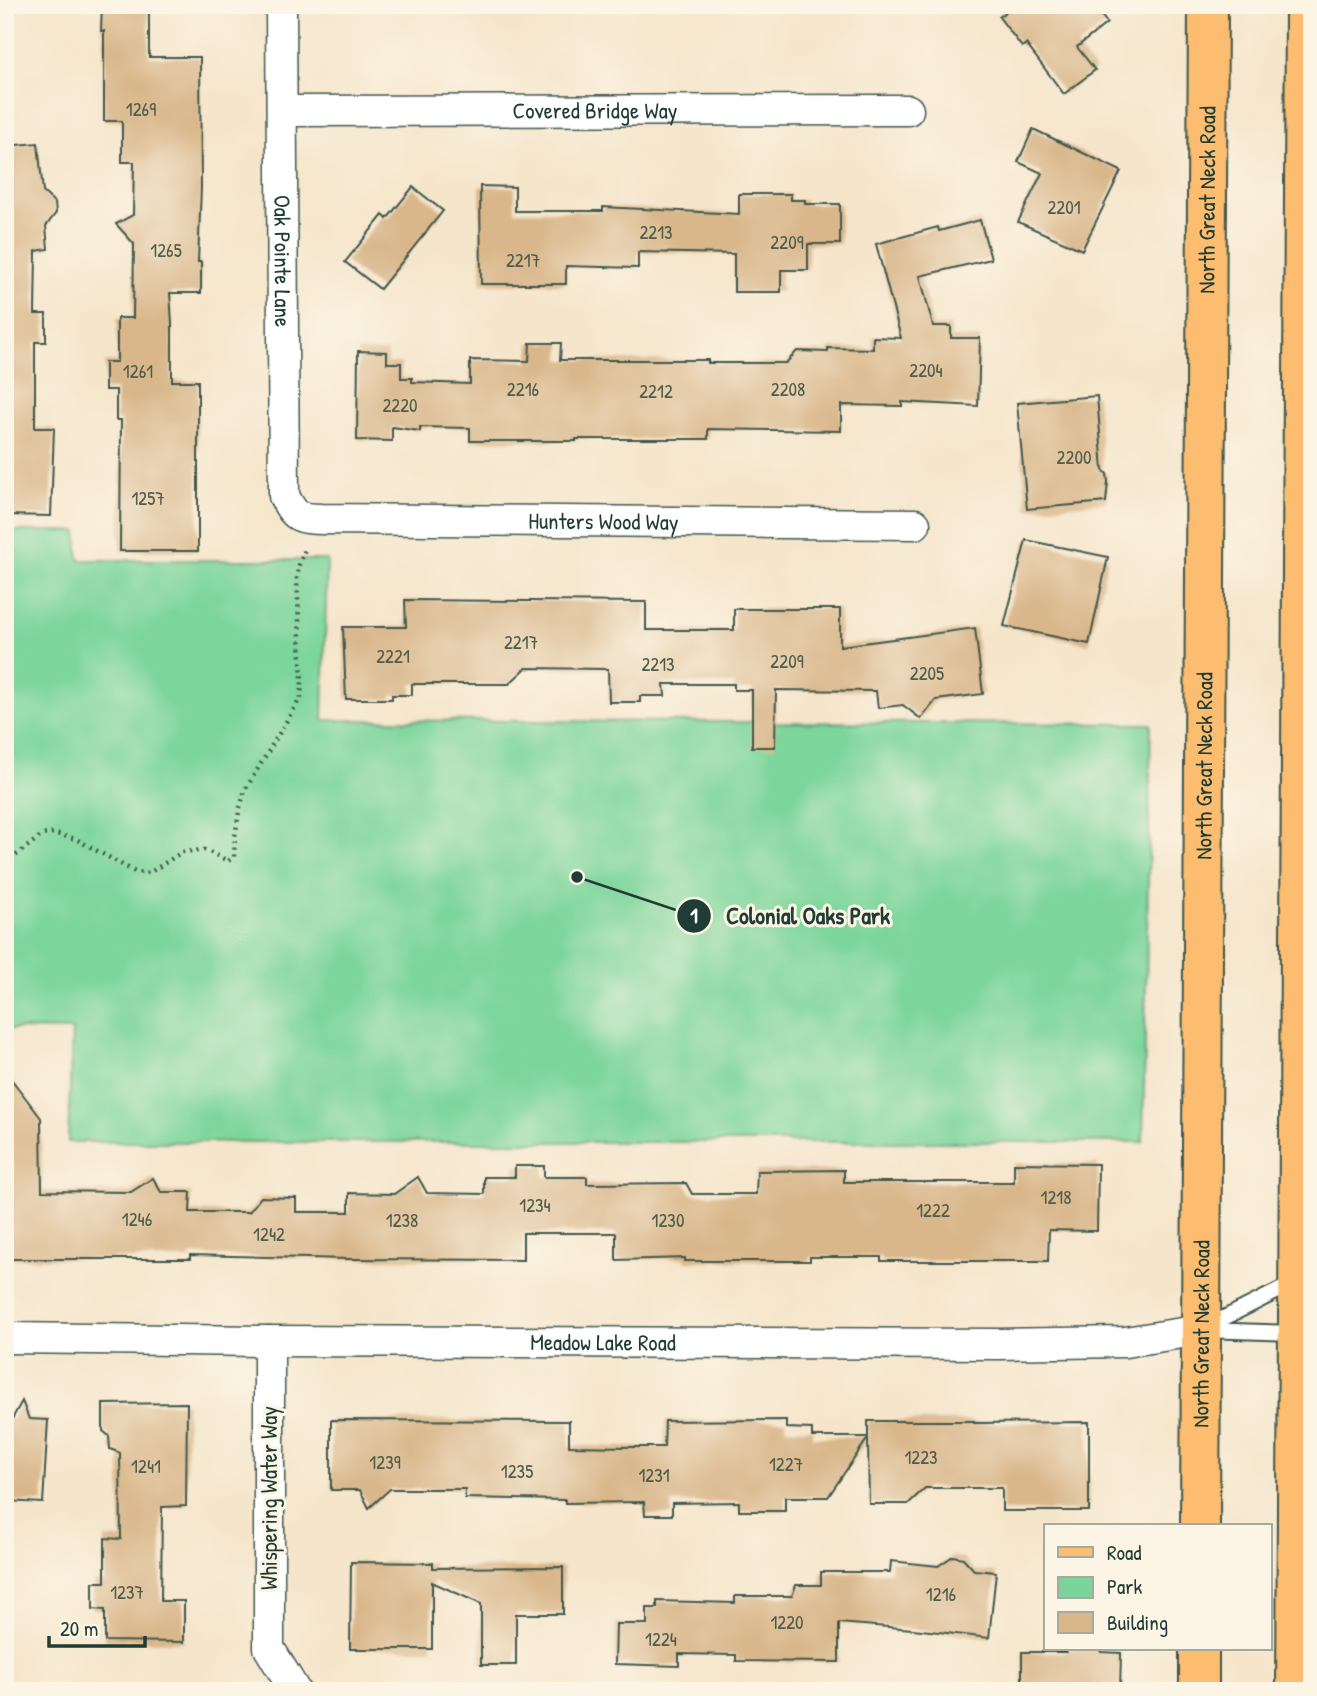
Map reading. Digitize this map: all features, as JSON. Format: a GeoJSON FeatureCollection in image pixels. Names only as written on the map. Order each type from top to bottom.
{"type":"FeatureCollection","features":[{"type":"Feature","properties":{"kind":"main road","name":"North Great Neck Road"},"geometry":{"type":"LineString","coordinates":[[1200,1524],[1208,5]]}},
{"type":"Feature","properties":{"kind":"main road"},"geometry":{"type":"LineString","coordinates":[[1296,1691],[1305,1331],[1304,5]]}},
{"type":"Feature","properties":{"kind":"main road"},"geometry":{"type":"LineString","coordinates":[[1199,1650],[1199,1691]]}},
{"type":"Feature","properties":{"kind":"street","name":"Oak Pointe Lane"},"geometry":{"type":"LineString","coordinates":[[281,5],[284,496],[307,516]]}},
{"type":"Feature","properties":{"kind":"street","name":"Covered Bridge Way"},"geometry":{"type":"LineString","coordinates":[[283,111],[908,110]]}},
{"type":"Feature","properties":{"kind":"street","name":"Hunters Wood Way"},"geometry":{"type":"LineString","coordinates":[[307,516],[915,524]]}},
{"type":"Feature","properties":{"kind":"street","name":"Meadow Lake Road"},"geometry":{"type":"LineString","coordinates":[[5,1338],[999,1344],[1125,1342],[1201,1329]]}},
{"type":"Feature","properties":{"kind":"street","name":"Whispering Water Way"},"geometry":{"type":"LineString","coordinates":[[269,1341],[269,1648],[295,1691]]}},
{"type":"Feature","properties":{"kind":"lane"},"geometry":{"type":"LineString","coordinates":[[1201,1329],[1305,1279]]}},
{"type":"Feature","properties":{"kind":"lane"},"geometry":{"type":"LineString","coordinates":[[1201,1329],[1305,1331]]}},
{"type":"Feature","properties":{"kind":"path"},"geometry":{"type":"LineString","coordinates":[[5,864],[42,835],[53,833],[76,839],[135,872],[149,873],[182,852],[205,850],[228,861],[234,857],[239,811],[245,790],[301,698],[297,578],[303,556],[307,516]]}},
{"type":"Feature","properties":{"kind":"green space"},"geometry":{"type":"Polygon","coordinates":[[[5,531],[77,531],[79,560],[327,560],[323,720],[1151,724],[1143,1142],[68,1142],[72,1030],[5,1029],[5,531]]]}},
{"type":"Feature","properties":{"kind":"building"},"geometry":{"type":"Polygon","coordinates":[[[102,5],[149,5],[149,57],[200,57],[201,187],[198,262],[201,262],[201,293],[170,293],[172,381],[198,381],[198,551],[120,551],[121,420],[116,420],[116,390],[105,390],[105,362],[117,362],[117,318],[133,318],[134,244],[116,224],[133,215],[134,162],[122,162],[122,121],[104,121],[102,5]]]}},
{"type":"Feature","properties":{"kind":"building"},"geometry":{"type":"Polygon","coordinates":[[[1014,5],[1093,5],[1107,23],[1077,47],[1095,70],[1064,94],[1026,44],[1022,47],[999,17],[1014,5]]]}},
{"type":"Feature","properties":{"kind":"building"},"geometry":{"type":"Polygon","coordinates":[[[1033,129],[1121,171],[1082,250],[1018,222],[1042,173],[1018,162],[1033,129]]]}},
{"type":"Feature","properties":{"kind":"building"},"geometry":{"type":"Polygon","coordinates":[[[38,143],[43,192],[55,203],[56,213],[46,226],[48,249],[36,251],[35,314],[46,314],[46,342],[35,342],[35,428],[54,428],[51,516],[5,515],[5,146],[38,143]]]}},
{"type":"Feature","properties":{"kind":"building"},"geometry":{"type":"Polygon","coordinates":[[[480,186],[515,187],[515,211],[603,211],[603,207],[739,214],[739,194],[791,194],[791,200],[805,200],[805,204],[840,204],[840,244],[808,244],[808,270],[781,270],[781,292],[734,292],[734,254],[638,252],[638,268],[566,266],[566,284],[481,284],[480,186]]]}},
{"type":"Feature","properties":{"kind":"building"},"geometry":{"type":"Polygon","coordinates":[[[413,187],[443,211],[380,289],[345,262],[383,215],[387,219],[413,187]]]}},
{"type":"Feature","properties":{"kind":"building"},"geometry":{"type":"Polygon","coordinates":[[[980,220],[991,259],[920,276],[933,326],[951,326],[951,338],[980,338],[978,406],[902,402],[902,406],[841,405],[841,431],[708,429],[708,439],[470,441],[470,428],[420,427],[420,431],[392,427],[392,441],[357,440],[358,351],[387,352],[387,363],[401,363],[401,378],[412,378],[412,382],[470,384],[470,360],[529,361],[530,343],[561,343],[560,360],[708,360],[708,363],[786,363],[797,351],[828,352],[828,348],[873,349],[873,337],[901,338],[876,244],[938,227],[939,231],[980,220]]]}},
{"type":"Feature","properties":{"kind":"building"},"geometry":{"type":"Polygon","coordinates":[[[1097,396],[1103,470],[1107,474],[1108,482],[1106,502],[1027,509],[1017,403],[1097,396]]]}},
{"type":"Feature","properties":{"kind":"building"},"geometry":{"type":"Polygon","coordinates":[[[1026,540],[1108,557],[1089,644],[1004,626],[1026,540]]]}},
{"type":"Feature","properties":{"kind":"building"},"geometry":{"type":"Polygon","coordinates":[[[405,600],[646,602],[646,630],[734,630],[734,609],[840,609],[840,646],[975,628],[983,694],[936,700],[921,719],[903,705],[878,708],[876,691],[776,690],[775,747],[752,747],[752,690],[734,690],[734,684],[664,684],[665,696],[640,696],[640,702],[609,702],[608,669],[526,668],[509,684],[412,684],[412,695],[392,695],[392,699],[346,699],[343,627],[406,627],[405,600]]]}},
{"type":"Feature","properties":{"kind":"building"},"geometry":{"type":"Polygon","coordinates":[[[5,1071],[41,1118],[42,1191],[131,1192],[153,1178],[161,1192],[191,1192],[190,1212],[249,1212],[261,1197],[296,1198],[296,1212],[349,1212],[349,1193],[394,1194],[418,1177],[427,1193],[484,1194],[484,1177],[515,1177],[515,1166],[544,1166],[544,1177],[587,1177],[587,1184],[686,1183],[692,1194],[756,1194],[757,1171],[844,1170],[844,1182],[1014,1182],[1014,1163],[1098,1164],[1097,1231],[1049,1230],[1048,1261],[881,1261],[881,1257],[810,1257],[810,1261],[685,1261],[685,1258],[616,1260],[616,1233],[523,1233],[523,1260],[190,1255],[190,1259],[5,1259],[5,1071]]]}},
{"type":"Feature","properties":{"kind":"building"},"geometry":{"type":"Polygon","coordinates":[[[22,1401],[29,1419],[48,1420],[43,1503],[5,1501],[5,1418],[12,1419],[22,1401]]]}},
{"type":"Feature","properties":{"kind":"building"},"geometry":{"type":"Polygon","coordinates":[[[187,1403],[186,1506],[162,1507],[161,1601],[184,1601],[184,1642],[105,1641],[105,1610],[93,1609],[93,1582],[105,1582],[105,1538],[121,1539],[120,1453],[110,1449],[109,1436],[103,1431],[103,1404],[187,1403]]]}},
{"type":"Feature","properties":{"kind":"building"},"geometry":{"type":"Polygon","coordinates":[[[331,1420],[569,1421],[569,1446],[631,1447],[664,1447],[665,1421],[786,1420],[786,1428],[812,1429],[812,1437],[868,1437],[868,1421],[1089,1422],[1089,1511],[1002,1511],[1002,1488],[925,1488],[908,1504],[869,1504],[868,1438],[828,1497],[785,1497],[785,1511],[739,1511],[739,1502],[672,1503],[672,1515],[645,1515],[644,1502],[565,1503],[565,1500],[465,1498],[465,1489],[390,1489],[369,1508],[360,1490],[331,1490],[331,1420]]]}},
{"type":"Feature","properties":{"kind":"building"},"geometry":{"type":"Polygon","coordinates":[[[953,1556],[963,1558],[974,1570],[996,1572],[989,1638],[839,1623],[839,1662],[736,1661],[736,1655],[679,1654],[679,1666],[615,1664],[616,1624],[647,1624],[647,1608],[657,1608],[657,1601],[735,1603],[735,1596],[792,1596],[796,1585],[821,1585],[821,1572],[890,1572],[891,1561],[938,1566],[953,1556]]]}},
{"type":"Feature","properties":{"kind":"building"},"geometry":{"type":"Polygon","coordinates":[[[351,1562],[433,1563],[433,1568],[563,1567],[563,1614],[516,1614],[516,1665],[481,1665],[481,1604],[432,1582],[432,1649],[350,1649],[351,1562]]]}},
{"type":"Feature","properties":{"kind":"building"},"geometry":{"type":"Polygon","coordinates":[[[1100,1650],[1121,1653],[1120,1691],[1022,1688],[1022,1652],[1100,1650]]]}},
{"type":"Feature","properties":{"kind":"place","name":"Colonial Oaks Park"},"geometry":{"type":"Point","coordinates":[577,877]}}]}
